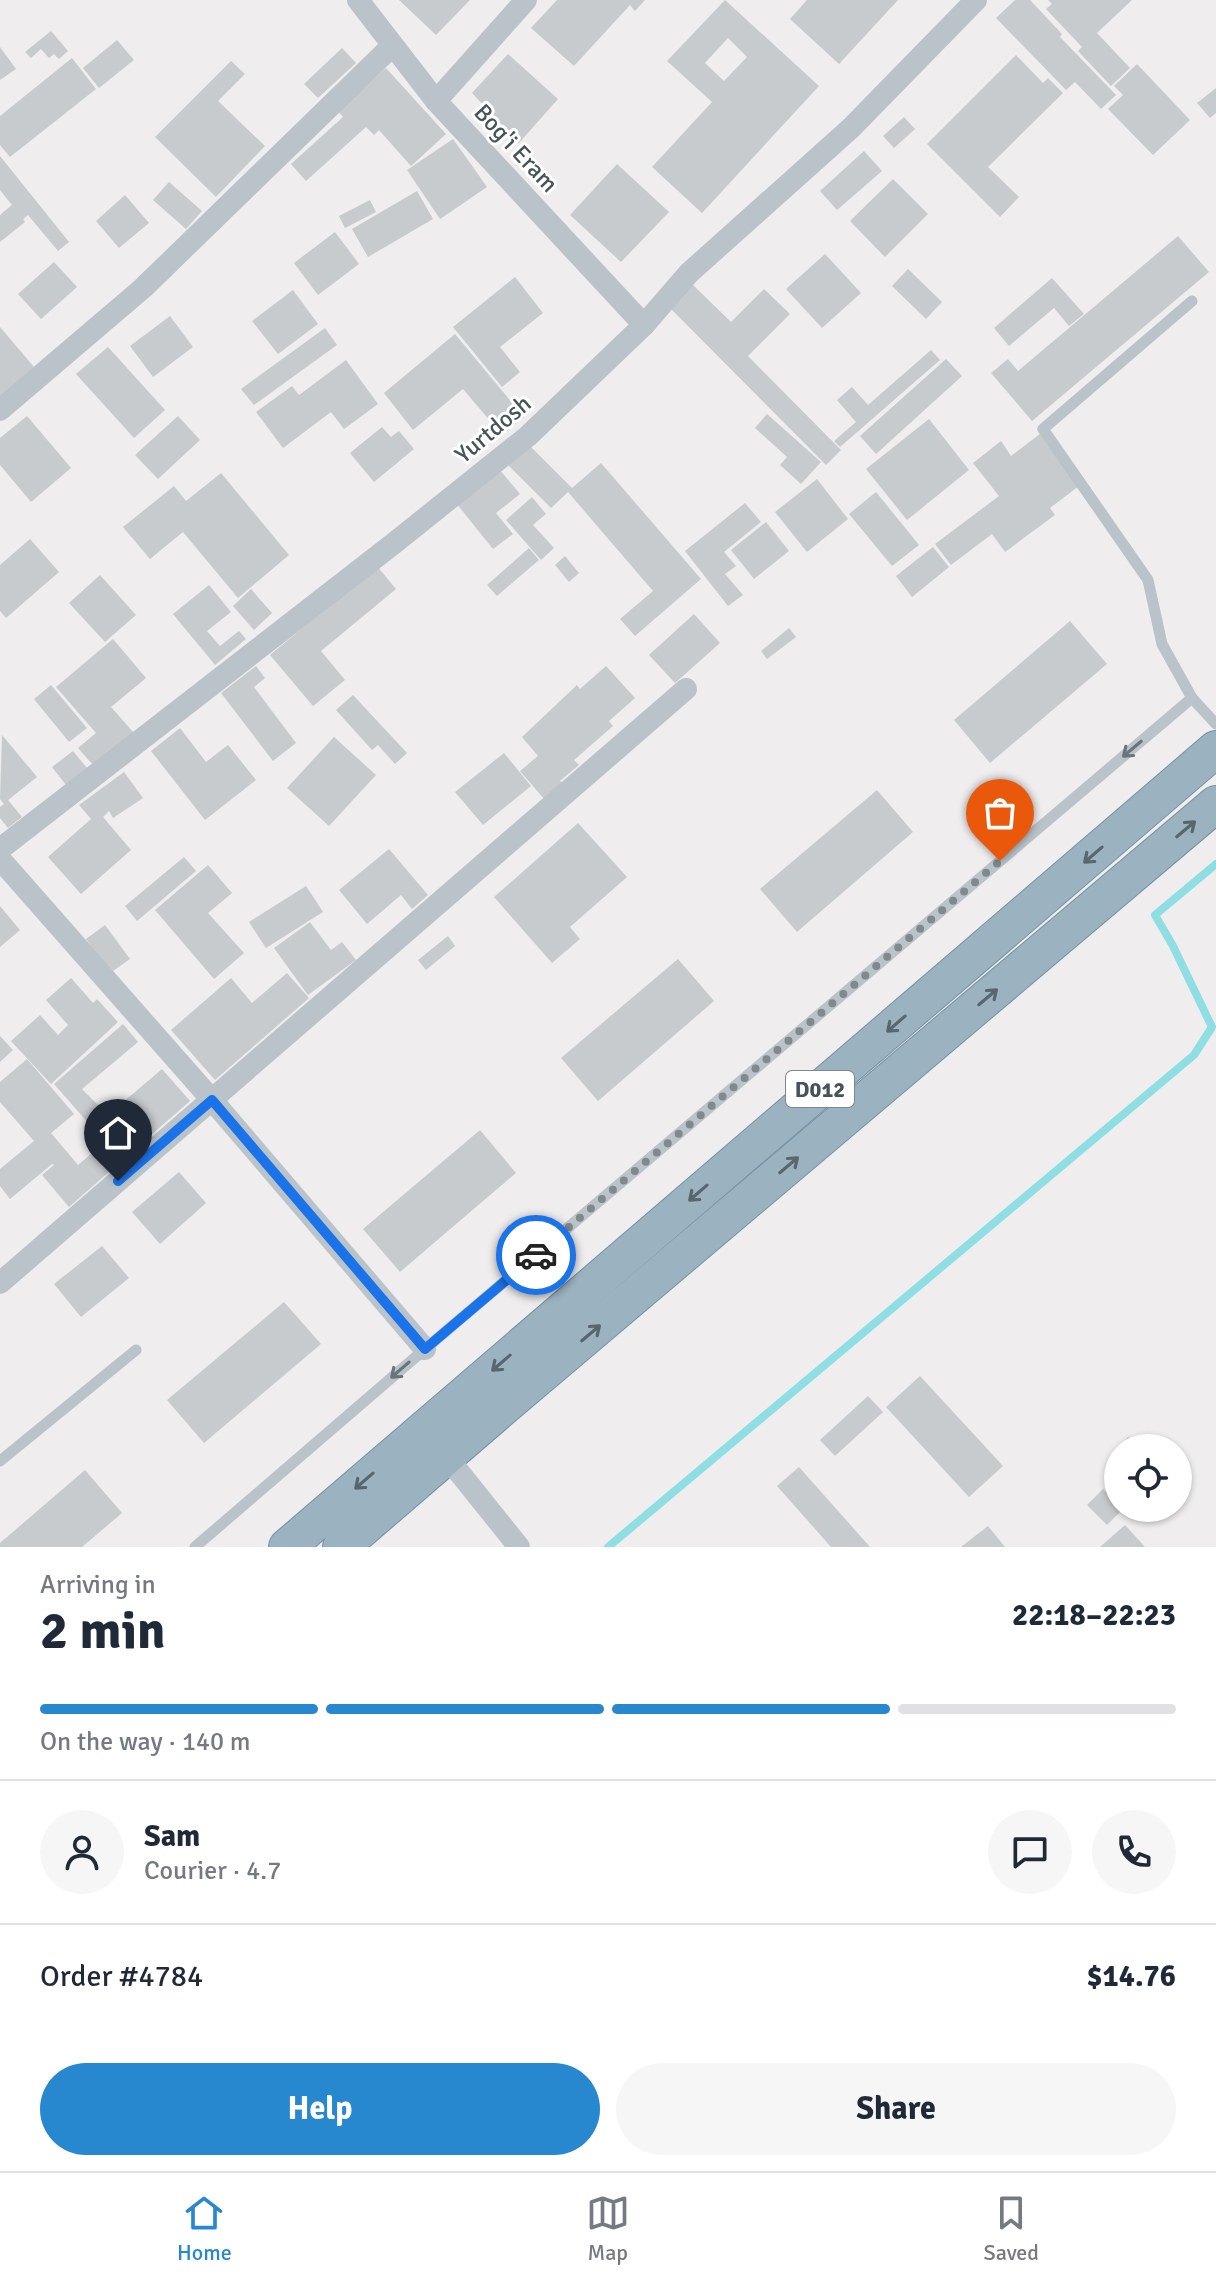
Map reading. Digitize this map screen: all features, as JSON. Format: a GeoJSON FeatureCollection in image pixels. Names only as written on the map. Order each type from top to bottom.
{"type":"FeatureCollection","features":[{"type":"Feature","properties":{"kind":"highway","name":"D012"},"geometry":{"type":"LineString","coordinates":[[341,1547],[435,1443],[1216,749]]}},
{"type":"Feature","properties":{"kind":"highway","name":"D012"},"geometry":{"type":"LineString","coordinates":[[287,1547],[435,1443],[1216,804]]}},
{"type":"Feature","properties":{"kind":"street","name":"Bog'i Eram"},"geometry":{"type":"LineString","coordinates":[[358,0],[436,101],[644,325]]}},
{"type":"Feature","properties":{"kind":"street"},"geometry":{"type":"LineString","coordinates":[[436,101],[526,0]]}},
{"type":"Feature","properties":{"kind":"street","name":"Yurtdosh"},"geometry":{"type":"LineString","coordinates":[[0,849],[516,446],[644,325],[689,273],[851,128],[976,0]]}},
{"type":"Feature","properties":{"kind":"street"},"geometry":{"type":"LineString","coordinates":[[0,410],[143,288],[392,46]]}},
{"type":"Feature","properties":{"kind":"street"},"geometry":{"type":"LineString","coordinates":[[0,1283],[686,689]]}},
{"type":"Feature","properties":{"kind":"street"},"geometry":{"type":"LineString","coordinates":[[0,859],[425,1349]]}},
{"type":"Feature","properties":{"kind":"street"},"geometry":{"type":"LineString","coordinates":[[435,1443],[519,1547]]}},
{"type":"Feature","properties":{"kind":"lane"},"geometry":{"type":"LineString","coordinates":[[1192,301],[1043,429],[1148,580],[1162,644],[1192,698],[1216,724]]}},
{"type":"Feature","properties":{"kind":"lane"},"geometry":{"type":"LineString","coordinates":[[195,1547],[1192,698]]}},
{"type":"Feature","properties":{"kind":"lane"},"geometry":{"type":"LineString","coordinates":[[0,1461],[136,1350]]}},
{"type":"Feature","properties":{"kind":"building"},"geometry":{"type":"Polygon","coordinates":[[[399,0],[470,0],[436,35],[399,0]]]}},
{"type":"Feature","properties":{"kind":"building"},"geometry":{"type":"Polygon","coordinates":[[[557,0],[645,0],[635,11],[630,5],[574,66],[531,28],[557,0]]]}},
{"type":"Feature","properties":{"kind":"building"},"geometry":{"type":"Polygon","coordinates":[[[725,0],[819,86],[702,213],[652,167],[712,102],[667,61],[725,0]],[[728,38],[705,63],[724,81],[747,57],[728,38]]]}},
{"type":"Feature","properties":{"kind":"building"},"geometry":{"type":"Polygon","coordinates":[[[807,0],[898,0],[839,64],[790,19],[807,0]]]}},
{"type":"Feature","properties":{"kind":"building"},"geometry":{"type":"Polygon","coordinates":[[[1015,0],[1030,0],[1062,34],[1060,37],[1116,95],[1101,109],[1075,82],[1066,90],[996,18],[1015,0]]]}},
{"type":"Feature","properties":{"kind":"building"},"geometry":{"type":"Polygon","coordinates":[[[1048,0],[1132,0],[1097,33],[1130,68],[1111,86],[1078,51],[1082,47],[1046,9],[1052,4],[1048,0]]]}},
{"type":"Feature","properties":{"kind":"building"},"geometry":{"type":"Polygon","coordinates":[[[51,31],[68,51],[59,59],[54,54],[49,58],[41,49],[31,58],[25,52],[51,31]]]}},
{"type":"Feature","properties":{"kind":"building"},"geometry":{"type":"Polygon","coordinates":[[[117,40],[134,60],[99,88],[83,68],[117,40]]]}},
{"type":"Feature","properties":{"kind":"building"},"geometry":{"type":"Polygon","coordinates":[[[0,47],[16,69],[0,80],[0,47]]]}},
{"type":"Feature","properties":{"kind":"building"},"geometry":{"type":"Polygon","coordinates":[[[342,48],[356,63],[318,98],[304,84],[342,48]]]}},
{"type":"Feature","properties":{"kind":"building"},"geometry":{"type":"Polygon","coordinates":[[[508,54],[558,99],[519,143],[472,93],[508,54]]]}},
{"type":"Feature","properties":{"kind":"building"},"geometry":{"type":"Polygon","coordinates":[[[1016,55],[1043,83],[1048,78],[1063,93],[988,167],[1019,197],[1000,217],[927,144],[1016,55]]]}},
{"type":"Feature","properties":{"kind":"building"},"geometry":{"type":"Polygon","coordinates":[[[72,58],[96,89],[10,157],[0,145],[0,116],[72,58]]]}},
{"type":"Feature","properties":{"kind":"building"},"geometry":{"type":"Polygon","coordinates":[[[231,61],[245,74],[218,101],[265,146],[216,197],[155,137],[231,61]]]}},
{"type":"Feature","properties":{"kind":"building"},"geometry":{"type":"Polygon","coordinates":[[[1137,64],[1190,120],[1153,155],[1108,109],[1123,95],[1114,86],[1137,64]]]}},
{"type":"Feature","properties":{"kind":"building"},"geometry":{"type":"Polygon","coordinates":[[[386,68],[446,134],[411,166],[379,130],[374,135],[366,127],[306,181],[291,164],[343,117],[338,111],[386,68]]]}},
{"type":"Feature","properties":{"kind":"building"},"geometry":{"type":"Polygon","coordinates":[[[1216,88],[1216,113],[1210,118],[1197,103],[1216,88]]]}},
{"type":"Feature","properties":{"kind":"building"},"geometry":{"type":"Polygon","coordinates":[[[904,117],[915,129],[894,148],[883,136],[904,117]]]}},
{"type":"Feature","properties":{"kind":"building"},"geometry":{"type":"Polygon","coordinates":[[[453,139],[487,187],[440,219],[407,170],[453,139]]]}},
{"type":"Feature","properties":{"kind":"building"},"geometry":{"type":"Polygon","coordinates":[[[864,151],[882,171],[837,210],[820,191],[864,151]]]}},
{"type":"Feature","properties":{"kind":"building"},"geometry":{"type":"Polygon","coordinates":[[[0,156],[69,242],[58,251],[28,215],[23,219],[25,222],[0,242],[0,215],[12,205],[0,190],[0,156]]]}},
{"type":"Feature","properties":{"kind":"building"},"geometry":{"type":"Polygon","coordinates":[[[617,164],[669,212],[621,262],[570,215],[617,164]]]}},
{"type":"Feature","properties":{"kind":"building"},"geometry":{"type":"Polygon","coordinates":[[[893,179],[928,214],[885,257],[850,221],[893,179]]]}},
{"type":"Feature","properties":{"kind":"building"},"geometry":{"type":"Polygon","coordinates":[[[169,182],[202,211],[186,229],[153,200],[169,182]]]}},
{"type":"Feature","properties":{"kind":"building"},"geometry":{"type":"Polygon","coordinates":[[[417,191],[433,219],[368,257],[352,229],[417,191]]]}},
{"type":"Feature","properties":{"kind":"building"},"geometry":{"type":"Polygon","coordinates":[[[125,195],[149,223],[119,248],[96,221],[125,195]]]}},
{"type":"Feature","properties":{"kind":"building"},"geometry":{"type":"Polygon","coordinates":[[[370,200],[376,212],[345,228],[339,216],[370,200]]]}},
{"type":"Feature","properties":{"kind":"building"},"geometry":{"type":"Polygon","coordinates":[[[335,232],[359,264],[318,295],[294,263],[335,232]]]}},
{"type":"Feature","properties":{"kind":"building"},"geometry":{"type":"Polygon","coordinates":[[[1178,236],[1209,272],[1032,421],[991,373],[1008,359],[1018,371],[1178,236]]]}},
{"type":"Feature","properties":{"kind":"building"},"geometry":{"type":"Polygon","coordinates":[[[825,254],[861,293],[822,328],[786,289],[825,254]]]}},
{"type":"Feature","properties":{"kind":"building"},"geometry":{"type":"Polygon","coordinates":[[[54,262],[77,287],[41,319],[18,294],[54,262]]]}},
{"type":"Feature","properties":{"kind":"building"},"geometry":{"type":"Polygon","coordinates":[[[908,269],[942,302],[926,319],[892,286],[908,269]]]}},
{"type":"Feature","properties":{"kind":"building"},"geometry":{"type":"Polygon","coordinates":[[[515,277],[543,313],[500,347],[520,372],[502,387],[453,327],[515,277]]]}},
{"type":"Feature","properties":{"kind":"building"},"geometry":{"type":"Polygon","coordinates":[[[1052,278],[1084,314],[1069,326],[1054,308],[1009,346],[994,328],[1052,278]]]}},
{"type":"Feature","properties":{"kind":"building"},"geometry":{"type":"Polygon","coordinates":[[[693,285],[731,322],[764,289],[790,314],[748,356],[841,450],[826,465],[670,308],[693,285]]]}},
{"type":"Feature","properties":{"kind":"building"},"geometry":{"type":"Polygon","coordinates":[[[293,290],[318,324],[278,354],[252,321],[293,290]]]}},
{"type":"Feature","properties":{"kind":"building"},"geometry":{"type":"Polygon","coordinates":[[[170,316],[193,347],[153,377],[130,346],[170,316]]]}},
{"type":"Feature","properties":{"kind":"building"},"geometry":{"type":"Polygon","coordinates":[[[0,327],[34,367],[0,396],[0,327]]]}},
{"type":"Feature","properties":{"kind":"building"},"geometry":{"type":"Polygon","coordinates":[[[325,328],[337,345],[254,405],[241,389],[325,328]]]}},
{"type":"Feature","properties":{"kind":"building"},"geometry":{"type":"Polygon","coordinates":[[[455,334],[524,417],[502,435],[463,389],[413,430],[384,393],[455,334]]]}},
{"type":"Feature","properties":{"kind":"building"},"geometry":{"type":"Polygon","coordinates":[[[108,347],[165,410],[134,438],[76,374],[108,347]]]}},
{"type":"Feature","properties":{"kind":"building"},"geometry":{"type":"Polygon","coordinates":[[[931,350],[940,360],[840,447],[834,441],[856,422],[837,400],[852,387],[868,405],[931,350]]]}},
{"type":"Feature","properties":{"kind":"building"},"geometry":{"type":"Polygon","coordinates":[[[946,359],[962,376],[876,454],[860,436],[946,359]]]}},
{"type":"Feature","properties":{"kind":"building"},"geometry":{"type":"Polygon","coordinates":[[[346,360],[378,404],[344,429],[331,412],[283,448],[256,412],[292,386],[299,395],[346,360]]]}},
{"type":"Feature","properties":{"kind":"building"},"geometry":{"type":"Polygon","coordinates":[[[767,414],[821,462],[801,484],[780,465],[787,457],[755,428],[767,414]]]}},
{"type":"Feature","properties":{"kind":"building"},"geometry":{"type":"Polygon","coordinates":[[[27,416],[71,468],[31,502],[0,465],[0,438],[27,416]]]}},
{"type":"Feature","properties":{"kind":"building"},"geometry":{"type":"Polygon","coordinates":[[[178,416],[200,440],[158,479],[135,455],[178,416]]]}},
{"type":"Feature","properties":{"kind":"building"},"geometry":{"type":"Polygon","coordinates":[[[929,419],[969,470],[907,520],[866,469],[929,419]]]}},
{"type":"Feature","properties":{"kind":"building"},"geometry":{"type":"Polygon","coordinates":[[[382,427],[391,437],[399,431],[414,449],[374,482],[350,453],[382,427]]]}},
{"type":"Feature","properties":{"kind":"building"},"geometry":{"type":"Polygon","coordinates":[[[1040,434],[1079,486],[1050,508],[1055,515],[1005,552],[992,534],[951,565],[935,544],[999,496],[973,463],[1001,441],[1011,456],[1040,434]]]}},
{"type":"Feature","properties":{"kind":"building"},"geometry":{"type":"Polygon","coordinates":[[[528,444],[572,488],[601,463],[701,579],[635,636],[620,619],[653,591],[568,492],[551,508],[507,464],[528,444]]]}},
{"type":"Feature","properties":{"kind":"building"},"geometry":{"type":"Polygon","coordinates":[[[499,469],[520,494],[496,513],[513,534],[493,549],[456,503],[499,469]]]}},
{"type":"Feature","properties":{"kind":"building"},"geometry":{"type":"Polygon","coordinates":[[[221,473],[289,555],[238,598],[183,532],[150,559],[123,527],[174,486],[186,501],[221,473]]]}},
{"type":"Feature","properties":{"kind":"building"},"geometry":{"type":"Polygon","coordinates":[[[817,479],[848,519],[807,552],[775,512],[817,479]]]}},
{"type":"Feature","properties":{"kind":"building"},"geometry":{"type":"Polygon","coordinates":[[[876,492],[919,545],[892,566],[849,514],[876,492]]]}},
{"type":"Feature","properties":{"kind":"building"},"geometry":{"type":"Polygon","coordinates":[[[532,497],[546,514],[533,525],[554,548],[541,560],[506,520],[532,497]]]}},
{"type":"Feature","properties":{"kind":"building"},"geometry":{"type":"Polygon","coordinates":[[[745,503],[761,522],[724,552],[736,566],[725,574],[743,595],[728,606],[685,551],[745,503]]]}},
{"type":"Feature","properties":{"kind":"building"},"geometry":{"type":"Polygon","coordinates":[[[766,522],[789,551],[754,579],[731,550],[766,522]]]}},
{"type":"Feature","properties":{"kind":"building"},"geometry":{"type":"Polygon","coordinates":[[[30,539],[59,572],[6,618],[0,611],[0,565],[30,539]]]}},
{"type":"Feature","properties":{"kind":"building"},"geometry":{"type":"Polygon","coordinates":[[[933,547],[949,567],[912,597],[896,576],[933,547]]]}},
{"type":"Feature","properties":{"kind":"building"},"geometry":{"type":"Polygon","coordinates":[[[529,548],[539,560],[497,596],[487,585],[529,548]]]}},
{"type":"Feature","properties":{"kind":"building"},"geometry":{"type":"Polygon","coordinates":[[[565,556],[579,573],[569,582],[555,565],[565,556]]]}},
{"type":"Feature","properties":{"kind":"building"},"geometry":{"type":"Polygon","coordinates":[[[377,566],[396,589],[321,651],[345,680],[313,706],[270,655],[377,566]]]}},
{"type":"Feature","properties":{"kind":"building"},"geometry":{"type":"Polygon","coordinates":[[[100,575],[136,615],[105,642],[69,603],[100,575]]]}},
{"type":"Feature","properties":{"kind":"building"},"geometry":{"type":"Polygon","coordinates":[[[209,585],[231,612],[207,631],[220,646],[239,631],[246,639],[215,665],[173,614],[209,585]]]}},
{"type":"Feature","properties":{"kind":"building"},"geometry":{"type":"Polygon","coordinates":[[[251,589],[272,613],[254,630],[233,606],[251,589]]]}},
{"type":"Feature","properties":{"kind":"building"},"geometry":{"type":"Polygon","coordinates":[[[694,614],[720,643],[675,683],[649,655],[694,614]]]}},
{"type":"Feature","properties":{"kind":"building"},"geometry":{"type":"Polygon","coordinates":[[[1070,621],[1107,664],[990,763],[954,720],[1070,621]]]}},
{"type":"Feature","properties":{"kind":"building"},"geometry":{"type":"Polygon","coordinates":[[[789,628],[796,637],[767,659],[761,651],[789,628]]]}},
{"type":"Feature","properties":{"kind":"building"},"geometry":{"type":"Polygon","coordinates":[[[113,639],[146,678],[111,707],[134,733],[94,766],[78,748],[96,733],[56,687],[113,639]]]}},
{"type":"Feature","properties":{"kind":"building"},"geometry":{"type":"Polygon","coordinates":[[[256,666],[265,678],[254,687],[296,743],[273,761],[221,693],[256,666]]]}},
{"type":"Feature","properties":{"kind":"building"},"geometry":{"type":"Polygon","coordinates":[[[606,666],[635,698],[609,721],[613,726],[574,760],[579,765],[560,781],[564,785],[545,800],[520,771],[538,756],[522,737],[577,685],[580,689],[606,666]]]}},
{"type":"Feature","properties":{"kind":"building"},"geometry":{"type":"Polygon","coordinates":[[[51,685],[87,728],[69,742],[34,699],[51,685]]]}},
{"type":"Feature","properties":{"kind":"building"},"geometry":{"type":"Polygon","coordinates":[[[353,695],[407,753],[395,764],[378,745],[372,750],[336,710],[353,695]]]}},
{"type":"Feature","properties":{"kind":"building"},"geometry":{"type":"Polygon","coordinates":[[[180,728],[206,762],[228,745],[256,780],[205,820],[151,751],[180,728]]]}},
{"type":"Feature","properties":{"kind":"building"},"geometry":{"type":"Polygon","coordinates":[[[2,735],[37,777],[8,800],[22,817],[8,828],[0,818],[0,807],[4,804],[0,799],[2,735]]]}},
{"type":"Feature","properties":{"kind":"building"},"geometry":{"type":"Polygon","coordinates":[[[334,737],[376,775],[329,826],[287,788],[334,737]]]}},
{"type":"Feature","properties":{"kind":"building"},"geometry":{"type":"Polygon","coordinates":[[[73,751],[87,768],[66,785],[52,767],[73,751]]]}},
{"type":"Feature","properties":{"kind":"building"},"geometry":{"type":"Polygon","coordinates":[[[504,753],[531,786],[483,825],[455,792],[504,753]]]}},
{"type":"Feature","properties":{"kind":"building"},"geometry":{"type":"Polygon","coordinates":[[[124,772],[143,798],[113,818],[109,811],[103,817],[131,850],[81,894],[48,857],[91,819],[79,805],[124,772]]]}},
{"type":"Feature","properties":{"kind":"building"},"geometry":{"type":"Polygon","coordinates":[[[877,790],[913,832],[797,932],[760,889],[877,790]]]}},
{"type":"Feature","properties":{"kind":"building"},"geometry":{"type":"Polygon","coordinates":[[[578,823],[627,877],[570,927],[580,939],[552,963],[494,897],[578,823]]]}},
{"type":"Feature","properties":{"kind":"building"},"geometry":{"type":"Polygon","coordinates":[[[389,849],[428,895],[412,909],[401,895],[367,924],[339,890],[389,849]]]}},
{"type":"Feature","properties":{"kind":"building"},"geometry":{"type":"Polygon","coordinates":[[[184,857],[196,871],[137,921],[125,906],[184,857]]]}},
{"type":"Feature","properties":{"kind":"building"},"geometry":{"type":"Polygon","coordinates":[[[208,865],[232,893],[208,913],[244,953],[214,979],[155,910],[208,865]]]}},
{"type":"Feature","properties":{"kind":"building"},"geometry":{"type":"Polygon","coordinates":[[[306,886],[323,912],[266,948],[249,922],[306,886]]]}},
{"type":"Feature","properties":{"kind":"building"},"geometry":{"type":"Polygon","coordinates":[[[0,906],[20,930],[0,947],[0,906]]]}},
{"type":"Feature","properties":{"kind":"building"},"geometry":{"type":"Polygon","coordinates":[[[310,922],[331,950],[342,942],[356,960],[308,995],[274,948],[310,922]]]}},
{"type":"Feature","properties":{"kind":"building"},"geometry":{"type":"Polygon","coordinates":[[[105,925],[130,959],[110,973],[86,939],[105,925]]]}},
{"type":"Feature","properties":{"kind":"building"},"geometry":{"type":"Polygon","coordinates":[[[448,936],[455,946],[426,970],[418,960],[448,936]]]}},
{"type":"Feature","properties":{"kind":"building"},"geometry":{"type":"Polygon","coordinates":[[[678,959],[714,1001],[598,1101],[561,1058],[678,959]]]}},
{"type":"Feature","properties":{"kind":"building"},"geometry":{"type":"Polygon","coordinates":[[[287,973],[309,998],[215,1080],[171,1030],[231,978],[252,1003],[287,973]]]}},
{"type":"Feature","properties":{"kind":"building"},"geometry":{"type":"Polygon","coordinates":[[[71,978],[93,1003],[97,999],[118,1022],[51,1084],[11,1041],[40,1015],[58,1035],[68,1025],[46,1000],[71,978]]]}},
{"type":"Feature","properties":{"kind":"building"},"geometry":{"type":"Polygon","coordinates":[[[123,1024],[138,1042],[82,1089],[108,1115],[162,1069],[190,1101],[69,1207],[42,1175],[52,1164],[10,1199],[0,1186],[0,1169],[34,1141],[0,1102],[0,1082],[27,1059],[74,1114],[51,1133],[78,1165],[105,1142],[54,1084],[123,1024]]]}},
{"type":"Feature","properties":{"kind":"building"},"geometry":{"type":"Polygon","coordinates":[[[0,1036],[13,1050],[0,1062],[0,1036]]]}},
{"type":"Feature","properties":{"kind":"building"},"geometry":{"type":"Polygon","coordinates":[[[480,1130],[516,1173],[400,1272],[363,1229],[480,1130]]]}},
{"type":"Feature","properties":{"kind":"building"},"geometry":{"type":"Polygon","coordinates":[[[179,1172],[206,1203],[160,1244],[132,1212],[179,1172]]]}},
{"type":"Feature","properties":{"kind":"building"},"geometry":{"type":"Polygon","coordinates":[[[102,1246],[129,1278],[81,1317],[54,1284],[102,1246]]]}},
{"type":"Feature","properties":{"kind":"building"},"geometry":{"type":"Polygon","coordinates":[[[284,1302],[321,1344],[204,1443],[167,1400],[284,1302]]]}},
{"type":"Feature","properties":{"kind":"building"},"geometry":{"type":"Polygon","coordinates":[[[920,1376],[1003,1466],[969,1497],[886,1407],[920,1376]]]}},
{"type":"Feature","properties":{"kind":"building"},"geometry":{"type":"Polygon","coordinates":[[[868,1396],[883,1412],[835,1456],[820,1440],[868,1396]]]}},
{"type":"Feature","properties":{"kind":"building"},"geometry":{"type":"Polygon","coordinates":[[[799,1467],[870,1547],[831,1547],[777,1486],[799,1467]]]}},
{"type":"Feature","properties":{"kind":"building"},"geometry":{"type":"Polygon","coordinates":[[[85,1470],[122,1513],[82,1547],[0,1547],[0,1543],[85,1470]]]}},
{"type":"Feature","properties":{"kind":"building"},"geometry":{"type":"Polygon","coordinates":[[[1103,1489],[1104,1522],[1087,1505],[1103,1489]]]}},
{"type":"Feature","properties":{"kind":"building"},"geometry":{"type":"Polygon","coordinates":[[[1125,1525],[1145,1547],[1100,1547],[1125,1525]]]}},
{"type":"Feature","properties":{"kind":"building"},"geometry":{"type":"Polygon","coordinates":[[[988,1526],[1005,1547],[961,1547],[988,1526]]]}},
{"type":"Feature","properties":{"kind":"waterway"},"geometry":{"type":"LineString","coordinates":[[608,1547],[1194,1055],[1212,1027],[1155,915],[1216,864]]}},
{"type":"Feature","properties":{"kind":"way so far"},"geometry":{"type":"LineString","coordinates":[[536,1255],[1000,861]]}},
{"type":"Feature","properties":{"kind":"route"},"geometry":{"type":"LineString","coordinates":[[118,1181],[212,1100],[425,1349],[536,1255]]}}]}
